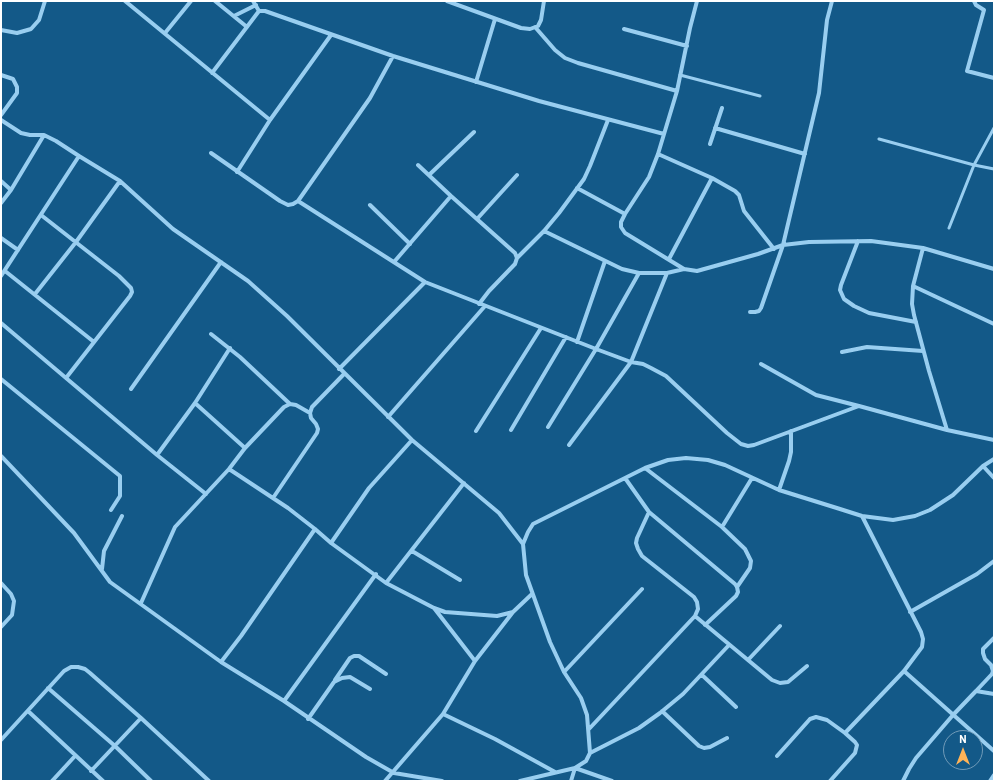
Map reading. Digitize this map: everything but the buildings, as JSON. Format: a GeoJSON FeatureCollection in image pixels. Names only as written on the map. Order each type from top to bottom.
{"type":"FeatureCollection","features":[{"type":"Feature","properties":{"kind":"street"},"geometry":{"type":"LineString","coordinates":[[1,30],[17,33],[31,29],[39,20],[45,1]]}},
{"type":"Feature","properties":{"kind":"street"},"geometry":{"type":"LineString","coordinates":[[125,1],[270,120]]}},
{"type":"Feature","properties":{"kind":"street"},"geometry":{"type":"LineString","coordinates":[[165,33],[191,1]]}},
{"type":"Feature","properties":{"kind":"street"},"geometry":{"type":"LineString","coordinates":[[215,1],[247,27]]}},
{"type":"Feature","properties":{"kind":"street"},"geometry":{"type":"LineString","coordinates":[[253,1],[259,11],[394,56],[476,82],[608,120],[664,134]]}},
{"type":"Feature","properties":{"kind":"street"},"geometry":{"type":"LineString","coordinates":[[447,1],[494,19],[521,28],[530,29],[538,26],[541,20],[544,1]]}},
{"type":"Feature","properties":{"kind":"street"},"geometry":{"type":"LineString","coordinates":[[684,269],[625,233],[621,226],[621,222],[624,214],[650,177],[658,154],[677,91],[697,1]]}},
{"type":"Feature","properties":{"kind":"street"},"geometry":{"type":"LineString","coordinates":[[750,312],[756,312],[761,308],[783,246],[819,93],[827,20],[832,1]]}},
{"type":"Feature","properties":{"kind":"street"},"geometry":{"type":"LineString","coordinates":[[974,1],[976,5],[984,10],[967,71],[994,78]]}},
{"type":"Feature","properties":{"kind":"street"},"geometry":{"type":"LineString","coordinates":[[234,16],[256,6]]}},
{"type":"Feature","properties":{"kind":"street"},"geometry":{"type":"LineString","coordinates":[[212,73],[259,11]]}},
{"type":"Feature","properties":{"kind":"street"},"geometry":{"type":"LineString","coordinates":[[476,82],[494,19]]}},
{"type":"Feature","properties":{"kind":"street"},"geometry":{"type":"LineString","coordinates":[[535,27],[555,50],[565,58],[578,64],[677,91]]}},
{"type":"Feature","properties":{"kind":"street"},"geometry":{"type":"LineString","coordinates":[[624,29],[687,46]]}},
{"type":"Feature","properties":{"kind":"street"},"geometry":{"type":"LineString","coordinates":[[237,172],[270,120],[331,35]]}},
{"type":"Feature","properties":{"kind":"street"},"geometry":{"type":"LineString","coordinates":[[211,153],[288,205],[294,204],[298,201],[370,98],[394,56]]}},
{"type":"Feature","properties":{"kind":"street"},"geometry":{"type":"LineString","coordinates":[[1,75],[13,79],[17,87],[17,92],[1,115]]}},
{"type":"Feature","properties":{"kind":"street"},"geometry":{"type":"LineString","coordinates":[[710,144],[722,108]]}},
{"type":"Feature","properties":{"kind":"street"},"geometry":{"type":"LineString","coordinates":[[1,120],[21,133],[30,135],[44,135],[56,141],[120,181],[174,229],[248,281],[287,316],[412,440],[499,513],[523,544]]}},
{"type":"Feature","properties":{"kind":"street"},"geometry":{"type":"LineString","coordinates":[[479,304],[489,291],[515,264],[517,258],[544,231],[578,188],[590,166],[608,120]]}},
{"type":"Feature","properties":{"kind":"street"},"geometry":{"type":"LineString","coordinates":[[715,128],[805,154]]}},
{"type":"Feature","properties":{"kind":"street"},"geometry":{"type":"LineString","coordinates":[[429,175],[474,132]]}},
{"type":"Feature","properties":{"kind":"street"},"geometry":{"type":"LineString","coordinates":[[1,203],[11,190],[44,135]]}},
{"type":"Feature","properties":{"kind":"street"},"geometry":{"type":"LineString","coordinates":[[658,154],[712,178],[735,191],[739,195],[744,211],[774,249]]}},
{"type":"Feature","properties":{"kind":"street"},"geometry":{"type":"LineString","coordinates":[[1,276],[79,156]]}},
{"type":"Feature","properties":{"kind":"street"},"geometry":{"type":"LineString","coordinates":[[418,165],[515,253],[517,258]]}},
{"type":"Feature","properties":{"kind":"street"},"geometry":{"type":"LineString","coordinates":[[477,219],[517,175]]}},
{"type":"Feature","properties":{"kind":"street"},"geometry":{"type":"LineString","coordinates":[[669,259],[712,178]]}},
{"type":"Feature","properties":{"kind":"street"},"geometry":{"type":"LineString","coordinates":[[1,181],[11,190]]}},
{"type":"Feature","properties":{"kind":"street"},"geometry":{"type":"LineString","coordinates":[[35,294],[76,242],[120,181]]}},
{"type":"Feature","properties":{"kind":"street"},"geometry":{"type":"LineString","coordinates":[[578,188],[624,214]]}},
{"type":"Feature","properties":{"kind":"street"},"geometry":{"type":"LineString","coordinates":[[394,262],[451,196]]}},
{"type":"Feature","properties":{"kind":"street"},"geometry":{"type":"LineString","coordinates":[[298,201],[425,282],[566,338],[631,362],[643,364],[666,376],[727,433],[741,444],[748,446],[754,445],[859,406]]}},
{"type":"Feature","properties":{"kind":"street"},"geometry":{"type":"LineString","coordinates":[[370,205],[410,244]]}},
{"type":"Feature","properties":{"kind":"street"},"geometry":{"type":"LineString","coordinates":[[41,215],[119,276],[131,288],[132,292],[66,378]]}},
{"type":"Feature","properties":{"kind":"street"},"geometry":{"type":"LineString","coordinates":[[544,231],[622,269],[639,273],[667,273],[684,269],[697,271],[783,246],[809,242],[858,241],[871,241],[923,248],[994,269]]}},
{"type":"Feature","properties":{"kind":"street"},"geometry":{"type":"LineString","coordinates":[[1,238],[18,250]]}},
{"type":"Feature","properties":{"kind":"street"},"geometry":{"type":"LineString","coordinates":[[858,241],[841,285],[840,290],[844,299],[854,306],[869,313],[916,322]]}},
{"type":"Feature","properties":{"kind":"street"},"geometry":{"type":"LineString","coordinates":[[923,248],[913,286],[912,304],[923,351],[947,430]]}},
{"type":"Feature","properties":{"kind":"street"},"geometry":{"type":"LineString","coordinates":[[577,342],[605,261]]}},
{"type":"Feature","properties":{"kind":"street"},"geometry":{"type":"LineString","coordinates":[[131,389],[221,262]]}},
{"type":"Feature","properties":{"kind":"street"},"geometry":{"type":"LineString","coordinates":[[5,271],[94,342]]}},
{"type":"Feature","properties":{"kind":"street"},"geometry":{"type":"LineString","coordinates":[[548,427],[596,349],[639,273]]}},
{"type":"Feature","properties":{"kind":"street"},"geometry":{"type":"LineString","coordinates":[[569,445],[631,362],[667,273]]}},
{"type":"Feature","properties":{"kind":"street"},"geometry":{"type":"LineString","coordinates":[[339,369],[425,282]]}},
{"type":"Feature","properties":{"kind":"street"},"geometry":{"type":"LineString","coordinates":[[913,286],[994,324]]}},
{"type":"Feature","properties":{"kind":"street"},"geometry":{"type":"LineString","coordinates":[[388,417],[485,306]]}},
{"type":"Feature","properties":{"kind":"street"},"geometry":{"type":"LineString","coordinates":[[1,323],[157,455],[206,494]]}},
{"type":"Feature","properties":{"kind":"street"},"geometry":{"type":"LineString","coordinates":[[476,431],[541,328]]}},
{"type":"Feature","properties":{"kind":"street"},"geometry":{"type":"LineString","coordinates":[[211,334],[230,348],[290,404],[296,405],[310,413]]}},
{"type":"Feature","properties":{"kind":"street"},"geometry":{"type":"LineString","coordinates":[[511,430],[566,338]]}},
{"type":"Feature","properties":{"kind":"street"},"geometry":{"type":"LineString","coordinates":[[842,352],[867,347],[923,351]]}},
{"type":"Feature","properties":{"kind":"street"},"geometry":{"type":"LineString","coordinates":[[157,455],[195,403],[230,348]]}},
{"type":"Feature","properties":{"kind":"street"},"geometry":{"type":"LineString","coordinates":[[761,364],[816,395],[947,430],[994,440]]}},
{"type":"Feature","properties":{"kind":"street"},"geometry":{"type":"LineString","coordinates":[[273,498],[318,429],[311,418],[310,413],[312,407],[344,374]]}},
{"type":"Feature","properties":{"kind":"street"},"geometry":{"type":"LineString","coordinates":[[1,379],[120,476],[120,496],[111,510]]}},
{"type":"Feature","properties":{"kind":"street"},"geometry":{"type":"LineString","coordinates":[[195,403],[245,448]]}},
{"type":"Feature","properties":{"kind":"street"},"geometry":{"type":"LineString","coordinates":[[142,603],[175,527],[206,494],[245,448],[284,407],[290,404]]}},
{"type":"Feature","properties":{"kind":"street"},"geometry":{"type":"LineString","coordinates":[[779,490],[791,452],[791,432]]}},
{"type":"Feature","properties":{"kind":"street"},"geometry":{"type":"LineString","coordinates":[[331,543],[369,488],[412,440]]}},
{"type":"Feature","properties":{"kind":"street"},"geometry":{"type":"LineString","coordinates":[[1,456],[74,533],[110,582],[142,603],[222,662],[284,701],[308,719],[366,757],[394,773],[442,781]]}},
{"type":"Feature","properties":{"kind":"street"},"geometry":{"type":"LineString","coordinates":[[520,781],[575,768],[586,761],[590,753],[587,715],[581,698],[564,672],[550,642],[526,575],[523,544],[533,524],[645,468],[668,460],[686,458],[708,460],[725,465],[779,490],[862,516],[893,520],[915,516],[930,510],[953,495],[983,466],[994,459]]}},
{"type":"Feature","properties":{"kind":"street"},"geometry":{"type":"LineString","coordinates":[[983,466],[994,478]]}},
{"type":"Feature","properties":{"kind":"street"},"geometry":{"type":"LineString","coordinates":[[229,468],[273,498],[386,583],[434,608],[445,612],[497,616],[513,612]]}},
{"type":"Feature","properties":{"kind":"street"},"geometry":{"type":"LineString","coordinates":[[645,468],[722,528],[745,549],[751,561],[750,568],[737,587]]}},
{"type":"Feature","properties":{"kind":"street"},"geometry":{"type":"LineString","coordinates":[[624,478],[649,512],[737,587],[738,592],[736,596],[705,625]]}},
{"type":"Feature","properties":{"kind":"street"},"geometry":{"type":"LineString","coordinates":[[722,528],[752,478]]}},
{"type":"Feature","properties":{"kind":"street"},"geometry":{"type":"LineString","coordinates":[[386,583],[464,483]]}},
{"type":"Feature","properties":{"kind":"street"},"geometry":{"type":"LineString","coordinates":[[589,729],[695,616],[698,610],[697,602],[694,597],[642,556],[638,548],[636,543],[637,538],[649,512]]}},
{"type":"Feature","properties":{"kind":"street"},"geometry":{"type":"LineString","coordinates":[[102,570],[104,551],[122,516]]}},
{"type":"Feature","properties":{"kind":"street"},"geometry":{"type":"LineString","coordinates":[[845,733],[904,671],[919,652],[923,639],[921,632],[862,516]]}},
{"type":"Feature","properties":{"kind":"street"},"geometry":{"type":"LineString","coordinates":[[222,662],[242,636],[315,529]]}},
{"type":"Feature","properties":{"kind":"street"},"geometry":{"type":"LineString","coordinates":[[412,551],[460,580]]}},
{"type":"Feature","properties":{"kind":"street"},"geometry":{"type":"LineString","coordinates":[[910,612],[977,574],[994,561]]}},
{"type":"Feature","properties":{"kind":"street"},"geometry":{"type":"LineString","coordinates":[[284,701],[376,574]]}},
{"type":"Feature","properties":{"kind":"street"},"geometry":{"type":"LineString","coordinates":[[1,583],[11,594],[14,601],[14,609],[12,615],[1,628]]}},
{"type":"Feature","properties":{"kind":"street"},"geometry":{"type":"LineString","coordinates":[[564,672],[642,589]]}},
{"type":"Feature","properties":{"kind":"street"},"geometry":{"type":"LineString","coordinates":[[386,781],[443,714],[475,661],[513,612],[532,594]]}},
{"type":"Feature","properties":{"kind":"street"},"geometry":{"type":"LineString","coordinates":[[434,608],[475,661]]}},
{"type":"Feature","properties":{"kind":"street"},"geometry":{"type":"LineString","coordinates":[[695,616],[772,680],[780,683],[788,682],[808,666]]}},
{"type":"Feature","properties":{"kind":"street"},"geometry":{"type":"LineString","coordinates":[[748,660],[780,626]]}},
{"type":"Feature","properties":{"kind":"street"},"geometry":{"type":"LineString","coordinates":[[903,781],[916,758],[953,715],[992,674],[993,671],[991,665],[985,659],[983,649],[994,638]]}},
{"type":"Feature","properties":{"kind":"street"},"geometry":{"type":"LineString","coordinates":[[590,753],[639,728],[662,711],[702,675],[729,645]]}},
{"type":"Feature","properties":{"kind":"street"},"geometry":{"type":"LineString","coordinates":[[308,719],[350,658],[358,656],[386,674]]}},
{"type":"Feature","properties":{"kind":"street"},"geometry":{"type":"LineString","coordinates":[[1,740],[64,671],[71,667],[78,667],[85,669],[90,673],[209,781]]}},
{"type":"Feature","properties":{"kind":"street"},"geometry":{"type":"LineString","coordinates":[[904,671],[994,751]]}},
{"type":"Feature","properties":{"kind":"street"},"geometry":{"type":"LineString","coordinates":[[702,675],[736,707]]}},
{"type":"Feature","properties":{"kind":"street"},"geometry":{"type":"LineString","coordinates":[[334,682],[342,678],[350,677],[370,689]]}},
{"type":"Feature","properties":{"kind":"street"},"geometry":{"type":"LineString","coordinates":[[48,688],[115,746],[151,781]]}},
{"type":"Feature","properties":{"kind":"street"},"geometry":{"type":"LineString","coordinates":[[976,691],[994,694]]}},
{"type":"Feature","properties":{"kind":"street"},"geometry":{"type":"LineString","coordinates":[[28,711],[103,781]]}},
{"type":"Feature","properties":{"kind":"street"},"geometry":{"type":"LineString","coordinates":[[662,711],[699,746],[704,748],[710,747],[727,738]]}},
{"type":"Feature","properties":{"kind":"street"},"geometry":{"type":"LineString","coordinates":[[443,714],[494,739],[555,772]]}},
{"type":"Feature","properties":{"kind":"street"},"geometry":{"type":"LineString","coordinates":[[777,756],[810,719],[821,717],[828,720],[845,733],[857,745],[855,753],[830,781]]}},
{"type":"Feature","properties":{"kind":"street"},"geometry":{"type":"LineString","coordinates":[[91,771],[141,718]]}},
{"type":"Feature","properties":{"kind":"street"},"geometry":{"type":"LineString","coordinates":[[52,781],[75,756]]}},
{"type":"Feature","properties":{"kind":"street"},"geometry":{"type":"LineString","coordinates":[[571,781],[575,768]]}},
{"type":"Feature","properties":{"kind":"street"},"geometry":{"type":"LineString","coordinates":[[575,768],[612,781]]}},
{"type":"Feature","properties":{"kind":"street"},"geometry":{"type":"LineString","coordinates":[[990,781],[994,775]]}},
{"type":"Feature","properties":{"kind":"street"},"geometry":{"type":"LineString","coordinates":[[200,781],[204,776]]}},
{"type":"Feature","properties":{"kind":"lane"},"geometry":{"type":"LineString","coordinates":[[680,75],[760,96]]}},
{"type":"Feature","properties":{"kind":"lane"},"geometry":{"type":"LineString","coordinates":[[949,228],[974,165],[994,128]]}},
{"type":"Feature","properties":{"kind":"lane"},"geometry":{"type":"LineString","coordinates":[[879,139],[994,169]]}}]}
